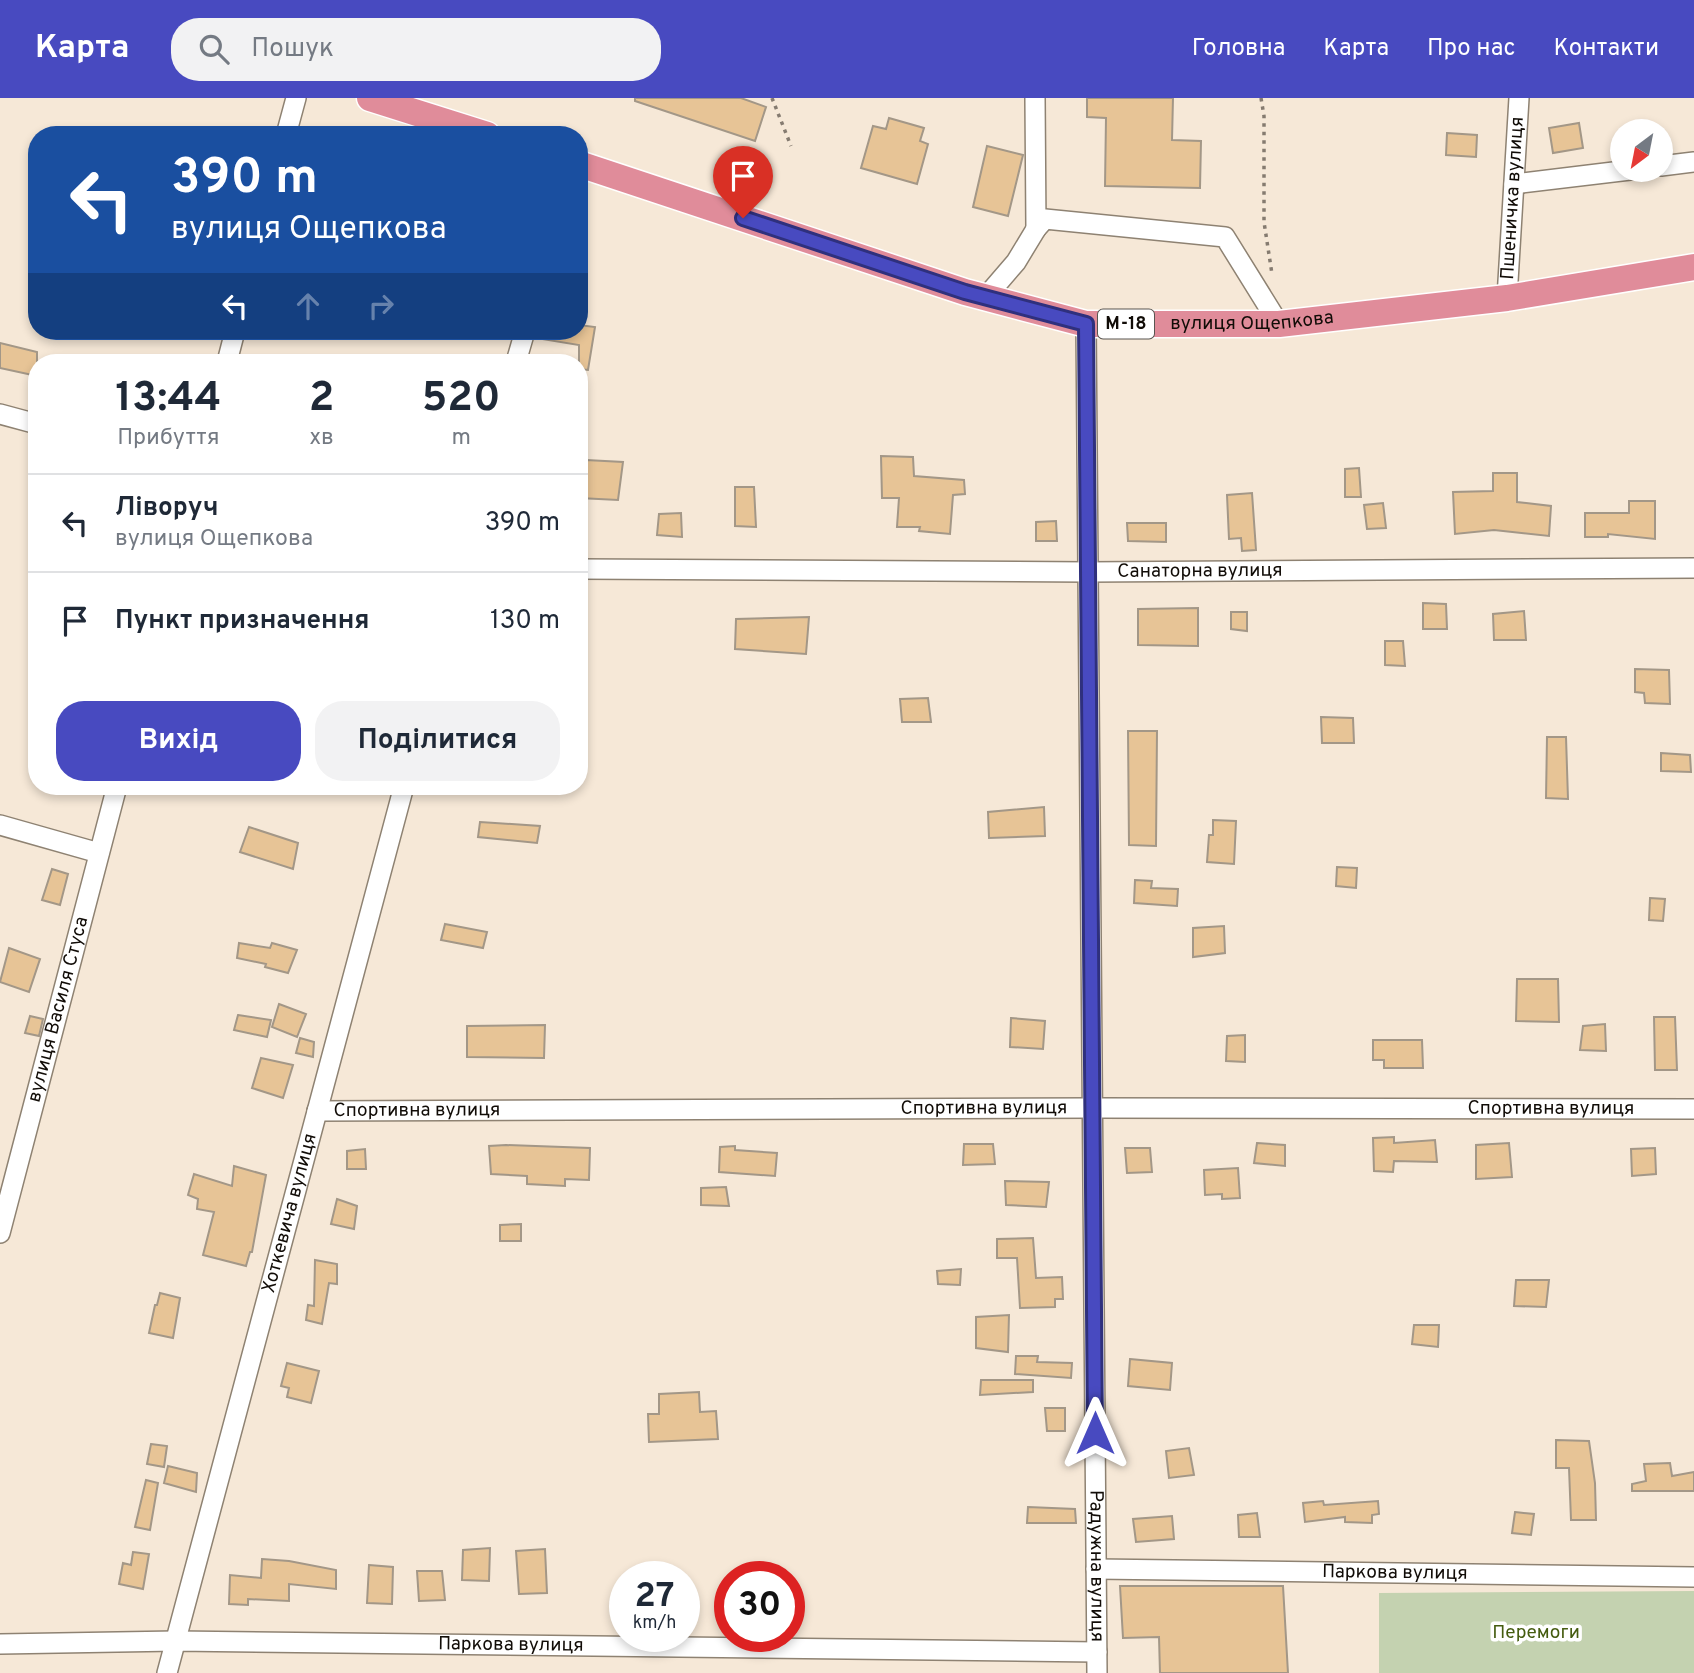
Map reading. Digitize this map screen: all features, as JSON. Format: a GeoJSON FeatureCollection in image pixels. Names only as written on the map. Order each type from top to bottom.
{"type":"FeatureCollection","features":[{"type":"Feature","properties":{"kind":"highway"},"geometry":{"type":"LineString","coordinates":[[370,98],[459,126]]}},
{"type":"Feature","properties":{"kind":"highway","name":"вулиця Ощепкова"},"geometry":{"type":"LineString","coordinates":[[588,167],[985,298],[1086,324],[1279,324],[1507,298],[1694,267]]}},
{"type":"Feature","properties":{"kind":"street"},"geometry":{"type":"LineString","coordinates":[[288,126],[296,98]]}},
{"type":"Feature","properties":{"kind":"street"},"geometry":{"type":"LineString","coordinates":[[1035,98],[1036,229]]}},
{"type":"Feature","properties":{"kind":"street","name":"Пшеничка вулиця"},"geometry":{"type":"LineString","coordinates":[[1507,298],[1519,98]]}},
{"type":"Feature","properties":{"kind":"street"},"geometry":{"type":"LineString","coordinates":[[1673,165],[1694,162]]}},
{"type":"Feature","properties":{"kind":"street"},"geometry":{"type":"LineString","coordinates":[[1514,184],[1610,172]]}},
{"type":"Feature","properties":{"kind":"street"},"geometry":{"type":"LineString","coordinates":[[985,298],[1016,262],[1045,219],[1225,237],[1279,324]]}},
{"type":"Feature","properties":{"kind":"street","name":"Радужна вулиця"},"geometry":{"type":"LineString","coordinates":[[1086,324],[1097,1673]]}},
{"type":"Feature","properties":{"kind":"street"},"geometry":{"type":"LineString","coordinates":[[0,414],[28,422]]}},
{"type":"Feature","properties":{"kind":"street","name":"Санаторна вулиця"},"geometry":{"type":"LineString","coordinates":[[588,569],[1088,572],[1694,568]]}},
{"type":"Feature","properties":{"kind":"street","name":"вулиця Василя Стуса"},"geometry":{"type":"LineString","coordinates":[[0,1233],[115,795]]}},
{"type":"Feature","properties":{"kind":"street","name":"Хоткевича вулиця"},"geometry":{"type":"LineString","coordinates":[[167,1673],[402,795]]}},
{"type":"Feature","properties":{"kind":"street"},"geometry":{"type":"LineString","coordinates":[[0,825],[99,852]]}},
{"type":"Feature","properties":{"kind":"street","name":"Спортивна вулиця"},"geometry":{"type":"LineString","coordinates":[[317,1111],[1694,1109]]}},
{"type":"Feature","properties":{"kind":"street","name":"Паркова вулиця"},"geometry":{"type":"LineString","coordinates":[[1096,1569],[1694,1577]]}},
{"type":"Feature","properties":{"kind":"street","name":"Паркова вулиця"},"geometry":{"type":"LineString","coordinates":[[0,1644],[176,1641],[1097,1652]]}},
{"type":"Feature","properties":{"kind":"path"},"geometry":{"type":"LineString","coordinates":[[772,98],[791,146]]}},
{"type":"Feature","properties":{"kind":"path"},"geometry":{"type":"LineString","coordinates":[[1261,98],[1264,117],[1264,222],[1273,286]]}},
{"type":"Feature","properties":{"kind":"green space","name":"Перемоги"},"geometry":{"type":"Polygon","coordinates":[[[1694,1591],[1694,1673],[1379,1673],[1379,1593],[1694,1591]]]}},
{"type":"Feature","properties":{"kind":"building"},"geometry":{"type":"Polygon","coordinates":[[[635,98],[741,98],[766,107],[755,141],[635,101],[635,98]]]}},
{"type":"Feature","properties":{"kind":"building"},"geometry":{"type":"Polygon","coordinates":[[[1087,98],[1173,98],[1172,140],[1201,141],[1200,188],[1105,186],[1106,118],[1087,117],[1087,98]]]}},
{"type":"Feature","properties":{"kind":"building"},"geometry":{"type":"Polygon","coordinates":[[[889,118],[924,128],[920,141],[928,144],[917,184],[861,168],[873,126],[886,129],[889,118]]]}},
{"type":"Feature","properties":{"kind":"building"},"geometry":{"type":"Polygon","coordinates":[[[1579,123],[1583,148],[1553,153],[1549,128],[1579,123]]]}},
{"type":"Feature","properties":{"kind":"building"},"geometry":{"type":"Polygon","coordinates":[[[1447,133],[1477,135],[1476,157],[1446,155],[1447,133]]]}},
{"type":"Feature","properties":{"kind":"building"},"geometry":{"type":"Polygon","coordinates":[[[987,146],[1023,155],[1008,216],[973,207],[987,146]]]}},
{"type":"Feature","properties":{"kind":"building"},"geometry":{"type":"Polygon","coordinates":[[[588,326],[595,327],[588,370],[588,354],[579,354],[579,345],[548,340],[588,340],[588,326]]]}},
{"type":"Feature","properties":{"kind":"building"},"geometry":{"type":"Polygon","coordinates":[[[0,343],[37,352],[28,354],[28,374],[0,368],[0,343]]]}},
{"type":"Feature","properties":{"kind":"building"},"geometry":{"type":"Polygon","coordinates":[[[881,456],[913,457],[914,476],[964,480],[965,494],[953,495],[950,534],[919,531],[920,527],[897,527],[899,498],[882,498],[881,456]]]}},
{"type":"Feature","properties":{"kind":"building"},"geometry":{"type":"Polygon","coordinates":[[[588,460],[623,462],[618,500],[588,498],[588,460]]]}},
{"type":"Feature","properties":{"kind":"building"},"geometry":{"type":"Polygon","coordinates":[[[1359,468],[1361,497],[1345,497],[1345,469],[1359,468]]]}},
{"type":"Feature","properties":{"kind":"building"},"geometry":{"type":"Polygon","coordinates":[[[1493,473],[1517,473],[1517,502],[1551,506],[1549,536],[1494,530],[1455,534],[1453,492],[1493,491],[1493,473]]]}},
{"type":"Feature","properties":{"kind":"building"},"geometry":{"type":"Polygon","coordinates":[[[735,487],[754,487],[756,527],[735,526],[735,487]]]}},
{"type":"Feature","properties":{"kind":"building"},"geometry":{"type":"Polygon","coordinates":[[[1252,493],[1256,550],[1242,551],[1241,538],[1229,539],[1227,495],[1252,493]]]}},
{"type":"Feature","properties":{"kind":"building"},"geometry":{"type":"Polygon","coordinates":[[[1629,501],[1655,501],[1655,539],[1608,534],[1608,537],[1585,537],[1585,513],[1629,513],[1629,501]]]}},
{"type":"Feature","properties":{"kind":"building"},"geometry":{"type":"Polygon","coordinates":[[[1383,503],[1386,528],[1367,529],[1364,505],[1383,503]]]}},
{"type":"Feature","properties":{"kind":"building"},"geometry":{"type":"Polygon","coordinates":[[[681,513],[682,537],[657,535],[659,514],[681,513]]]}},
{"type":"Feature","properties":{"kind":"building"},"geometry":{"type":"Polygon","coordinates":[[[1056,521],[1057,541],[1036,541],[1036,522],[1056,521]]]}},
{"type":"Feature","properties":{"kind":"building"},"geometry":{"type":"Polygon","coordinates":[[[1127,523],[1166,523],[1166,542],[1128,541],[1127,523]]]}},
{"type":"Feature","properties":{"kind":"building"},"geometry":{"type":"Polygon","coordinates":[[[1423,603],[1446,604],[1447,629],[1423,629],[1423,603]]]}},
{"type":"Feature","properties":{"kind":"building"},"geometry":{"type":"Polygon","coordinates":[[[1198,608],[1198,646],[1138,645],[1138,609],[1198,608]]]}},
{"type":"Feature","properties":{"kind":"building"},"geometry":{"type":"Polygon","coordinates":[[[1524,611],[1526,640],[1494,640],[1493,614],[1524,611]]]}},
{"type":"Feature","properties":{"kind":"building"},"geometry":{"type":"Polygon","coordinates":[[[1231,612],[1247,612],[1247,631],[1231,629],[1231,612]]]}},
{"type":"Feature","properties":{"kind":"building"},"geometry":{"type":"Polygon","coordinates":[[[809,617],[806,654],[735,649],[736,619],[809,617]]]}},
{"type":"Feature","properties":{"kind":"building"},"geometry":{"type":"Polygon","coordinates":[[[1385,641],[1403,641],[1405,666],[1385,665],[1385,641]]]}},
{"type":"Feature","properties":{"kind":"building"},"geometry":{"type":"Polygon","coordinates":[[[1635,669],[1669,670],[1670,704],[1645,703],[1644,693],[1635,692],[1635,669]]]}},
{"type":"Feature","properties":{"kind":"building"},"geometry":{"type":"Polygon","coordinates":[[[928,698],[931,722],[902,722],[900,699],[928,698]]]}},
{"type":"Feature","properties":{"kind":"building"},"geometry":{"type":"Polygon","coordinates":[[[1321,717],[1353,718],[1354,743],[1322,743],[1321,717]]]}},
{"type":"Feature","properties":{"kind":"building"},"geometry":{"type":"Polygon","coordinates":[[[1128,731],[1157,731],[1156,846],[1129,845],[1128,731]]]}},
{"type":"Feature","properties":{"kind":"building"},"geometry":{"type":"Polygon","coordinates":[[[1547,737],[1566,737],[1568,799],[1546,798],[1547,737]]]}},
{"type":"Feature","properties":{"kind":"building"},"geometry":{"type":"Polygon","coordinates":[[[1661,753],[1690,755],[1691,772],[1661,771],[1661,753]]]}},
{"type":"Feature","properties":{"kind":"building"},"geometry":{"type":"Polygon","coordinates":[[[1044,807],[1045,836],[989,838],[988,812],[1044,807]]]}},
{"type":"Feature","properties":{"kind":"building"},"geometry":{"type":"Polygon","coordinates":[[[1213,820],[1236,821],[1234,864],[1207,862],[1209,835],[1213,835],[1213,820]]]}},
{"type":"Feature","properties":{"kind":"building"},"geometry":{"type":"Polygon","coordinates":[[[480,822],[540,826],[537,843],[478,837],[480,822]]]}},
{"type":"Feature","properties":{"kind":"building"},"geometry":{"type":"Polygon","coordinates":[[[249,827],[298,843],[293,869],[240,852],[249,827]]]}},
{"type":"Feature","properties":{"kind":"building"},"geometry":{"type":"Polygon","coordinates":[[[1337,867],[1357,868],[1356,888],[1336,886],[1337,867]]]}},
{"type":"Feature","properties":{"kind":"building"},"geometry":{"type":"Polygon","coordinates":[[[52,869],[68,874],[60,905],[42,900],[52,869]]]}},
{"type":"Feature","properties":{"kind":"building"},"geometry":{"type":"Polygon","coordinates":[[[1135,880],[1152,881],[1151,888],[1178,889],[1177,906],[1134,903],[1135,880]]]}},
{"type":"Feature","properties":{"kind":"building"},"geometry":{"type":"Polygon","coordinates":[[[1650,898],[1665,899],[1663,921],[1649,920],[1650,898]]]}},
{"type":"Feature","properties":{"kind":"building"},"geometry":{"type":"Polygon","coordinates":[[[445,924],[487,932],[483,948],[441,940],[445,924]]]}},
{"type":"Feature","properties":{"kind":"building"},"geometry":{"type":"Polygon","coordinates":[[[1224,926],[1225,953],[1193,957],[1193,928],[1224,926]]]}},
{"type":"Feature","properties":{"kind":"building"},"geometry":{"type":"Polygon","coordinates":[[[239,943],[270,948],[272,943],[297,950],[288,973],[265,967],[266,964],[237,958],[239,943]]]}},
{"type":"Feature","properties":{"kind":"building"},"geometry":{"type":"Polygon","coordinates":[[[9,948],[40,959],[29,992],[0,982],[9,948]]]}},
{"type":"Feature","properties":{"kind":"building"},"geometry":{"type":"Polygon","coordinates":[[[1517,979],[1558,979],[1559,1022],[1516,1021],[1517,979]]]}},
{"type":"Feature","properties":{"kind":"building"},"geometry":{"type":"Polygon","coordinates":[[[279,1004],[306,1014],[297,1037],[272,1027],[279,1004]]]}},
{"type":"Feature","properties":{"kind":"building"},"geometry":{"type":"Polygon","coordinates":[[[238,1015],[271,1020],[267,1037],[234,1030],[238,1015]]]}},
{"type":"Feature","properties":{"kind":"building"},"geometry":{"type":"Polygon","coordinates":[[[30,1016],[43,1019],[39,1036],[25,1033],[30,1016]]]}},
{"type":"Feature","properties":{"kind":"building"},"geometry":{"type":"Polygon","coordinates":[[[1654,1017],[1675,1017],[1677,1070],[1655,1070],[1654,1017]]]}},
{"type":"Feature","properties":{"kind":"building"},"geometry":{"type":"Polygon","coordinates":[[[1011,1018],[1045,1021],[1043,1049],[1010,1047],[1011,1018]]]}},
{"type":"Feature","properties":{"kind":"building"},"geometry":{"type":"Polygon","coordinates":[[[1605,1024],[1606,1051],[1580,1050],[1583,1026],[1605,1024]]]}},
{"type":"Feature","properties":{"kind":"building"},"geometry":{"type":"Polygon","coordinates":[[[545,1025],[544,1058],[467,1057],[467,1026],[545,1025]]]}},
{"type":"Feature","properties":{"kind":"building"},"geometry":{"type":"Polygon","coordinates":[[[1245,1035],[1245,1062],[1226,1061],[1227,1036],[1245,1035]]]}},
{"type":"Feature","properties":{"kind":"building"},"geometry":{"type":"Polygon","coordinates":[[[300,1038],[314,1042],[313,1057],[296,1053],[300,1038]]]}},
{"type":"Feature","properties":{"kind":"building"},"geometry":{"type":"Polygon","coordinates":[[[1373,1040],[1422,1040],[1423,1068],[1384,1068],[1384,1060],[1373,1060],[1373,1040]]]}},
{"type":"Feature","properties":{"kind":"building"},"geometry":{"type":"Polygon","coordinates":[[[261,1058],[293,1065],[283,1098],[252,1088],[261,1058]]]}},
{"type":"Feature","properties":{"kind":"building"},"geometry":{"type":"Polygon","coordinates":[[[1394,1137],[1394,1143],[1435,1140],[1437,1162],[1394,1161],[1393,1172],[1374,1171],[1373,1138],[1394,1137]]]}},
{"type":"Feature","properties":{"kind":"building"},"geometry":{"type":"Polygon","coordinates":[[[1257,1143],[1285,1145],[1285,1166],[1254,1163],[1257,1143]]]}},
{"type":"Feature","properties":{"kind":"building"},"geometry":{"type":"Polygon","coordinates":[[[1509,1143],[1512,1177],[1476,1179],[1476,1145],[1509,1143]]]}},
{"type":"Feature","properties":{"kind":"building"},"geometry":{"type":"Polygon","coordinates":[[[964,1144],[993,1144],[995,1164],[963,1165],[964,1144]]]}},
{"type":"Feature","properties":{"kind":"building"},"geometry":{"type":"Polygon","coordinates":[[[489,1146],[590,1148],[589,1180],[565,1179],[565,1186],[527,1184],[527,1176],[491,1174],[489,1146]]]}},
{"type":"Feature","properties":{"kind":"building"},"geometry":{"type":"Polygon","coordinates":[[[735,1146],[735,1150],[777,1153],[775,1176],[719,1172],[720,1147],[735,1146]]]}},
{"type":"Feature","properties":{"kind":"building"},"geometry":{"type":"Polygon","coordinates":[[[1125,1148],[1150,1148],[1152,1172],[1127,1173],[1125,1148]]]}},
{"type":"Feature","properties":{"kind":"building"},"geometry":{"type":"Polygon","coordinates":[[[1655,1148],[1656,1174],[1632,1176],[1631,1149],[1655,1148]]]}},
{"type":"Feature","properties":{"kind":"building"},"geometry":{"type":"Polygon","coordinates":[[[365,1149],[366,1169],[347,1169],[347,1151],[365,1149]]]}},
{"type":"Feature","properties":{"kind":"building"},"geometry":{"type":"Polygon","coordinates":[[[234,1166],[266,1175],[252,1252],[246,1266],[203,1255],[214,1212],[197,1209],[198,1199],[188,1195],[194,1174],[232,1186],[234,1166]]]}},
{"type":"Feature","properties":{"kind":"building"},"geometry":{"type":"Polygon","coordinates":[[[1238,1168],[1240,1198],[1222,1199],[1222,1194],[1205,1195],[1204,1170],[1238,1168]]]}},
{"type":"Feature","properties":{"kind":"building"},"geometry":{"type":"Polygon","coordinates":[[[1005,1181],[1049,1182],[1046,1207],[1006,1205],[1005,1181]]]}},
{"type":"Feature","properties":{"kind":"building"},"geometry":{"type":"Polygon","coordinates":[[[726,1187],[729,1206],[701,1205],[701,1188],[726,1187]]]}},
{"type":"Feature","properties":{"kind":"building"},"geometry":{"type":"Polygon","coordinates":[[[337,1199],[357,1206],[354,1229],[331,1224],[337,1199]]]}},
{"type":"Feature","properties":{"kind":"building"},"geometry":{"type":"Polygon","coordinates":[[[521,1224],[521,1241],[500,1241],[500,1225],[521,1224]]]}},
{"type":"Feature","properties":{"kind":"building"},"geometry":{"type":"Polygon","coordinates":[[[1033,1238],[1036,1278],[1062,1277],[1063,1299],[1055,1299],[1055,1307],[1020,1308],[1017,1258],[997,1258],[997,1239],[1033,1238]]]}},
{"type":"Feature","properties":{"kind":"building"},"geometry":{"type":"Polygon","coordinates":[[[315,1260],[337,1264],[337,1284],[329,1283],[322,1324],[306,1320],[308,1305],[314,1306],[315,1260]]]}},
{"type":"Feature","properties":{"kind":"building"},"geometry":{"type":"Polygon","coordinates":[[[961,1269],[960,1285],[938,1284],[937,1271],[961,1269]]]}},
{"type":"Feature","properties":{"kind":"building"},"geometry":{"type":"Polygon","coordinates":[[[1516,1280],[1549,1280],[1546,1307],[1514,1306],[1516,1280]]]}},
{"type":"Feature","properties":{"kind":"building"},"geometry":{"type":"Polygon","coordinates":[[[160,1293],[180,1298],[173,1338],[149,1333],[160,1293]]]}},
{"type":"Feature","properties":{"kind":"building"},"geometry":{"type":"Polygon","coordinates":[[[1009,1315],[1008,1352],[976,1348],[976,1317],[1009,1315]]]}},
{"type":"Feature","properties":{"kind":"building"},"geometry":{"type":"Polygon","coordinates":[[[1414,1325],[1439,1325],[1438,1347],[1412,1344],[1414,1325]]]}},
{"type":"Feature","properties":{"kind":"building"},"geometry":{"type":"Polygon","coordinates":[[[1016,1356],[1038,1356],[1037,1362],[1072,1363],[1071,1378],[1015,1374],[1016,1356]]]}},
{"type":"Feature","properties":{"kind":"building"},"geometry":{"type":"Polygon","coordinates":[[[1130,1359],[1172,1363],[1170,1390],[1128,1386],[1130,1359]]]}},
{"type":"Feature","properties":{"kind":"building"},"geometry":{"type":"Polygon","coordinates":[[[287,1363],[319,1371],[311,1403],[287,1397],[289,1388],[281,1386],[287,1363]]]}},
{"type":"Feature","properties":{"kind":"building"},"geometry":{"type":"Polygon","coordinates":[[[981,1380],[1033,1380],[1033,1392],[980,1395],[981,1380]]]}},
{"type":"Feature","properties":{"kind":"building"},"geometry":{"type":"Polygon","coordinates":[[[699,1392],[700,1412],[716,1411],[718,1439],[649,1442],[648,1414],[659,1414],[659,1394],[699,1392]]]}},
{"type":"Feature","properties":{"kind":"building"},"geometry":{"type":"Polygon","coordinates":[[[1045,1408],[1065,1408],[1065,1431],[1047,1431],[1045,1408]]]}},
{"type":"Feature","properties":{"kind":"building"},"geometry":{"type":"Polygon","coordinates":[[[1556,1440],[1589,1441],[1595,1483],[1596,1520],[1571,1520],[1569,1468],[1556,1468],[1556,1440]]]}},
{"type":"Feature","properties":{"kind":"building"},"geometry":{"type":"Polygon","coordinates":[[[151,1444],[167,1446],[164,1467],[147,1464],[151,1444]]]}},
{"type":"Feature","properties":{"kind":"building"},"geometry":{"type":"Polygon","coordinates":[[[1189,1448],[1194,1475],[1169,1478],[1166,1451],[1189,1448]]]}},
{"type":"Feature","properties":{"kind":"building"},"geometry":{"type":"Polygon","coordinates":[[[1670,1463],[1672,1476],[1694,1472],[1694,1491],[1632,1491],[1632,1484],[1646,1481],[1644,1464],[1670,1463]]]}},
{"type":"Feature","properties":{"kind":"building"},"geometry":{"type":"Polygon","coordinates":[[[168,1466],[197,1473],[196,1492],[164,1483],[168,1466]]]}},
{"type":"Feature","properties":{"kind":"building"},"geometry":{"type":"Polygon","coordinates":[[[146,1480],[158,1483],[150,1530],[135,1527],[146,1480]]]}},
{"type":"Feature","properties":{"kind":"building"},"geometry":{"type":"Polygon","coordinates":[[[1323,1501],[1324,1505],[1378,1501],[1379,1514],[1372,1515],[1372,1523],[1345,1522],[1345,1517],[1305,1522],[1303,1503],[1323,1501]]]}},
{"type":"Feature","properties":{"kind":"building"},"geometry":{"type":"Polygon","coordinates":[[[1028,1507],[1075,1509],[1076,1523],[1027,1523],[1028,1507]]]}},
{"type":"Feature","properties":{"kind":"building"},"geometry":{"type":"Polygon","coordinates":[[[1515,1512],[1534,1514],[1531,1535],[1512,1533],[1515,1512]]]}},
{"type":"Feature","properties":{"kind":"building"},"geometry":{"type":"Polygon","coordinates":[[[1257,1513],[1260,1537],[1239,1537],[1238,1515],[1257,1513]]]}},
{"type":"Feature","properties":{"kind":"building"},"geometry":{"type":"Polygon","coordinates":[[[1172,1516],[1174,1539],[1136,1542],[1133,1519],[1172,1516]]]}},
{"type":"Feature","properties":{"kind":"building"},"geometry":{"type":"Polygon","coordinates":[[[490,1548],[489,1581],[462,1580],[463,1550],[490,1548]]]}},
{"type":"Feature","properties":{"kind":"building"},"geometry":{"type":"Polygon","coordinates":[[[545,1549],[547,1593],[519,1594],[516,1551],[545,1549]]]}},
{"type":"Feature","properties":{"kind":"building"},"geometry":{"type":"Polygon","coordinates":[[[133,1552],[149,1554],[143,1589],[119,1584],[123,1563],[131,1565],[133,1552]]]}},
{"type":"Feature","properties":{"kind":"building"},"geometry":{"type":"Polygon","coordinates":[[[262,1559],[336,1570],[336,1589],[289,1584],[289,1601],[248,1599],[248,1605],[229,1604],[230,1575],[261,1578],[262,1559]]]}},
{"type":"Feature","properties":{"kind":"building"},"geometry":{"type":"Polygon","coordinates":[[[369,1565],[393,1567],[392,1604],[367,1603],[369,1565]]]}},
{"type":"Feature","properties":{"kind":"building"},"geometry":{"type":"Polygon","coordinates":[[[417,1571],[442,1571],[445,1600],[419,1601],[417,1571]]]}},
{"type":"Feature","properties":{"kind":"building"},"geometry":{"type":"Polygon","coordinates":[[[1120,1586],[1283,1586],[1288,1673],[1160,1673],[1159,1637],[1123,1638],[1120,1586]]]}},
{"type":"Feature","properties":{"kind":"route"},"geometry":{"type":"LineString","coordinates":[[743,218],[965,292],[1086,324],[1095,1433]]}}]}
